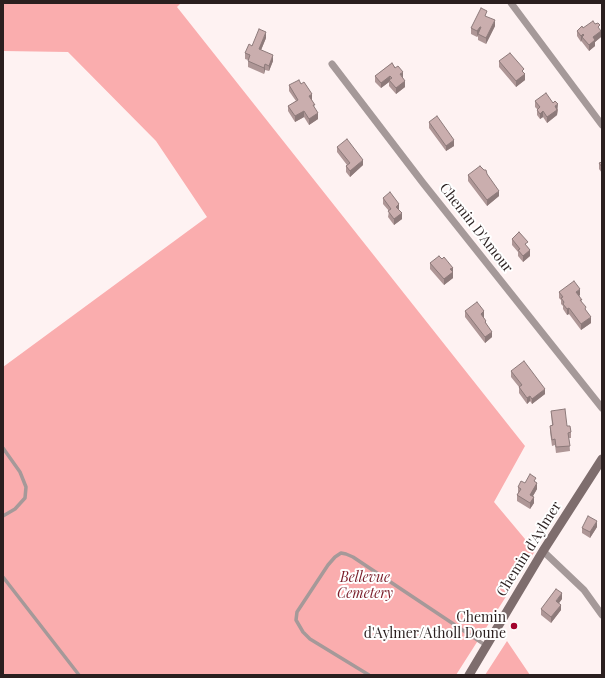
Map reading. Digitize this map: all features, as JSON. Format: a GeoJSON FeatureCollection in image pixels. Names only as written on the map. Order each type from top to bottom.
{"type":"FeatureCollection","features":[{"type":"Feature","properties":{"kind":"main road","name":"Chemin d'Aylmer"},"geometry":{"type":"LineString","coordinates":[[469,675],[543,551],[602,459]]}},
{"type":"Feature","properties":{"kind":"street"},"geometry":{"type":"LineString","coordinates":[[511,3],[602,125]]}},
{"type":"Feature","properties":{"kind":"street","name":"Chemin D'Amour"},"geometry":{"type":"LineString","coordinates":[[332,64],[423,183],[602,408]]}},
{"type":"Feature","properties":{"kind":"street"},"geometry":{"type":"LineString","coordinates":[[543,551],[584,590],[602,615]]}},
{"type":"Feature","properties":{"kind":"lane"},"geometry":{"type":"LineString","coordinates":[[3,448],[20,472],[26,487],[25,498],[15,509],[3,516]]}},
{"type":"Feature","properties":{"kind":"lane"},"geometry":{"type":"LineString","coordinates":[[369,675],[310,639],[303,632],[296,620],[297,612],[328,565],[340,553],[353,557],[486,646]]}},
{"type":"Feature","properties":{"kind":"lane"},"geometry":{"type":"LineString","coordinates":[[3,577],[79,675]]}},
{"type":"Feature","properties":{"kind":"green space","name":"Bellevue Cemetery"},"geometry":{"type":"Polygon","coordinates":[[[3,3],[181,3],[177,7],[525,446],[494,502],[535,551],[456,675],[3,675],[3,367],[207,217],[156,141],[68,52],[3,51],[3,3]]]}},
{"type":"Feature","properties":{"kind":"green space"},"geometry":{"type":"Polygon","coordinates":[[[507,641],[530,675],[485,675],[507,641]]]}},
{"type":"Feature","properties":{"kind":"building"},"geometry":{"type":"Polygon","coordinates":[[[481,8],[487,11],[485,16],[495,20],[486,38],[478,34],[481,27],[477,31],[471,28],[481,8]]]}},
{"type":"Feature","properties":{"kind":"building"},"geometry":{"type":"Polygon","coordinates":[[[593,21],[595,24],[598,23],[600,25],[598,27],[601,31],[593,37],[595,40],[589,45],[582,37],[584,35],[583,34],[581,36],[577,31],[582,26],[583,28],[593,21]]]}},
{"type":"Feature","properties":{"kind":"building"},"geometry":{"type":"Polygon","coordinates":[[[259,29],[266,32],[259,49],[273,55],[269,66],[265,64],[264,68],[248,61],[250,55],[245,53],[249,44],[252,46],[259,29]]]}},
{"type":"Feature","properties":{"kind":"building"},"geometry":{"type":"Polygon","coordinates":[[[510,53],[524,69],[522,71],[525,74],[516,81],[499,61],[510,53]]]}},
{"type":"Feature","properties":{"kind":"building"},"geometry":{"type":"Polygon","coordinates":[[[392,63],[395,68],[398,66],[403,72],[400,74],[405,81],[396,88],[389,80],[392,78],[390,76],[381,83],[375,76],[392,63]]]}},
{"type":"Feature","properties":{"kind":"building"},"geometry":{"type":"Polygon","coordinates":[[[299,80],[301,84],[304,82],[312,94],[309,96],[318,113],[309,119],[304,111],[295,116],[288,106],[298,100],[289,85],[299,80]]]}},
{"type":"Feature","properties":{"kind":"building"},"geometry":{"type":"Polygon","coordinates":[[[546,93],[553,103],[555,101],[558,104],[555,106],[557,110],[547,117],[543,111],[540,114],[537,110],[540,107],[535,101],[546,93]]]}},
{"type":"Feature","properties":{"kind":"building"},"geometry":{"type":"Polygon","coordinates":[[[437,116],[454,140],[446,146],[429,122],[437,116]]]}},
{"type":"Feature","properties":{"kind":"building"},"geometry":{"type":"Polygon","coordinates":[[[347,139],[363,160],[350,171],[346,166],[350,163],[337,147],[347,139]]]}},
{"type":"Feature","properties":{"kind":"building"},"geometry":{"type":"Polygon","coordinates":[[[480,166],[486,170],[487,174],[499,191],[487,200],[468,175],[480,166]]]}},
{"type":"Feature","properties":{"kind":"building"},"geometry":{"type":"Polygon","coordinates":[[[390,192],[399,204],[396,207],[402,213],[394,219],[388,211],[391,209],[383,198],[390,192]]]}},
{"type":"Feature","properties":{"kind":"building"},"geometry":{"type":"Polygon","coordinates":[[[519,232],[528,242],[525,244],[530,250],[523,256],[518,250],[520,249],[512,239],[519,232]]]}},
{"type":"Feature","properties":{"kind":"building"},"geometry":{"type":"Polygon","coordinates":[[[439,256],[442,259],[444,257],[453,268],[450,269],[453,272],[444,279],[430,263],[439,256]]]}},
{"type":"Feature","properties":{"kind":"building"},"geometry":{"type":"Polygon","coordinates":[[[574,281],[580,289],[576,292],[591,317],[581,324],[569,308],[567,309],[563,304],[564,302],[561,298],[563,297],[559,292],[574,281]]]}},
{"type":"Feature","properties":{"kind":"building"},"geometry":{"type":"Polygon","coordinates":[[[477,302],[484,311],[481,314],[492,332],[485,337],[465,311],[477,302]]]}},
{"type":"Feature","properties":{"kind":"building"},"geometry":{"type":"Polygon","coordinates":[[[524,361],[545,389],[532,399],[530,396],[527,398],[519,387],[522,385],[511,371],[524,361]]]}},
{"type":"Feature","properties":{"kind":"building"},"geometry":{"type":"Polygon","coordinates":[[[565,409],[567,426],[570,426],[571,432],[568,433],[570,446],[556,447],[555,439],[552,440],[550,426],[553,425],[551,411],[565,409]]]}},
{"type":"Feature","properties":{"kind":"building"},"geometry":{"type":"Polygon","coordinates":[[[530,474],[536,478],[534,481],[537,483],[530,495],[534,497],[530,503],[517,495],[521,489],[518,487],[521,481],[525,483],[530,474]]]}},
{"type":"Feature","properties":{"kind":"building"},"geometry":{"type":"Polygon","coordinates":[[[588,516],[597,521],[590,532],[582,528],[588,516]]]}},
{"type":"Feature","properties":{"kind":"building"},"geometry":{"type":"Polygon","coordinates":[[[556,589],[562,593],[556,601],[561,605],[551,617],[541,609],[556,589]]]}},
{"type":"Feature","properties":{"kind":"place","name":"Chemin d'Aylmer/Atholl Doune"},"geometry":{"type":"Point","coordinates":[514,626]}}]}
